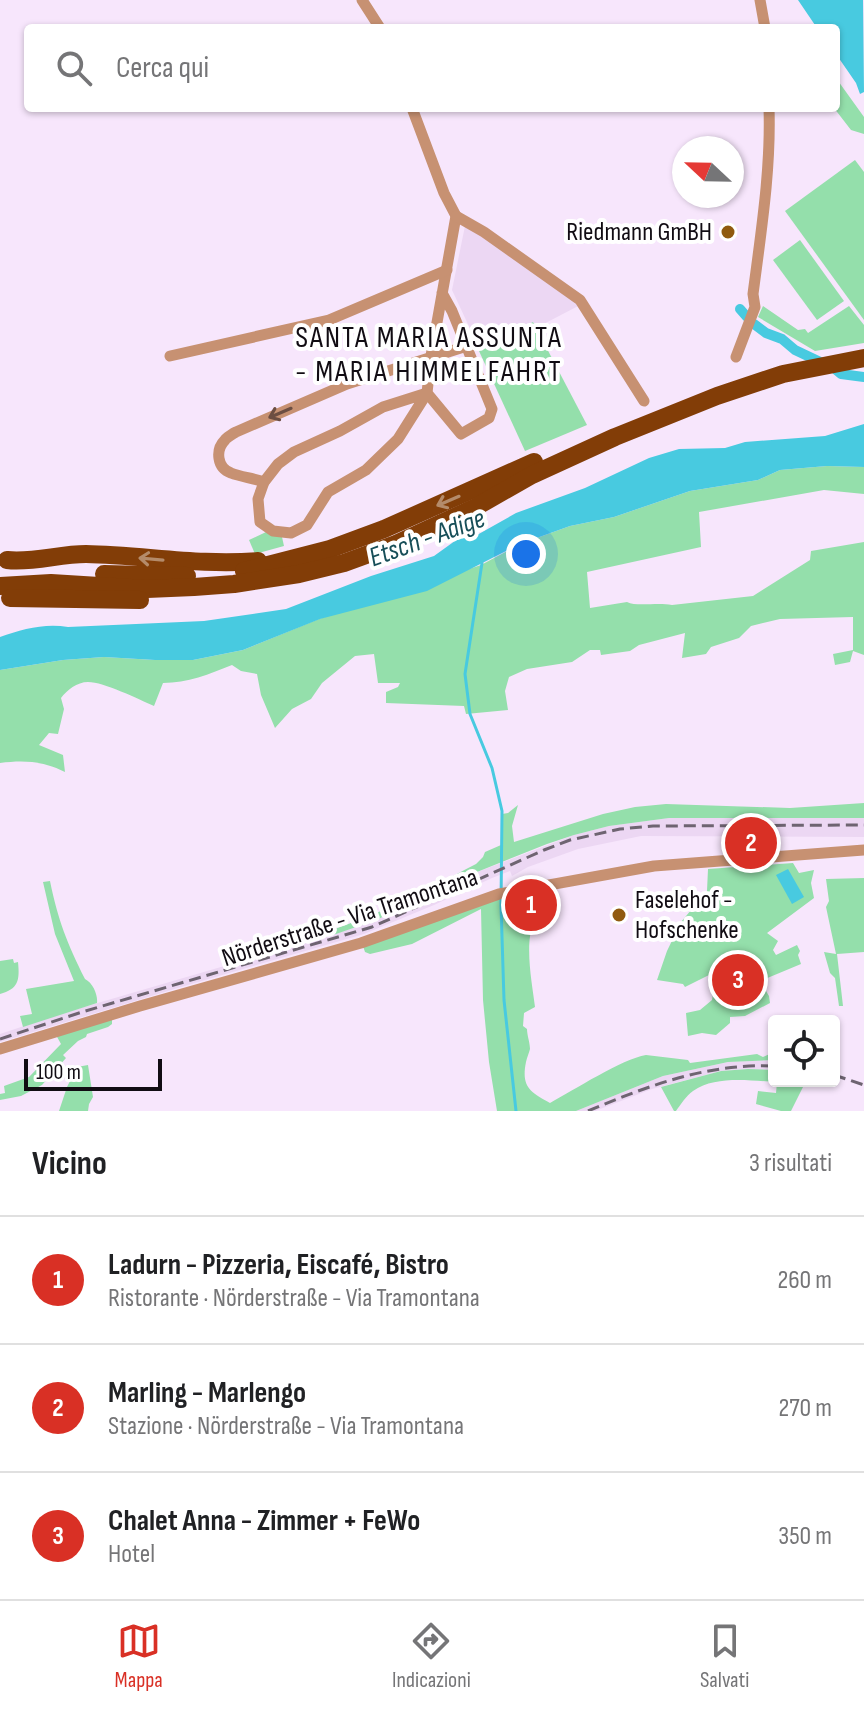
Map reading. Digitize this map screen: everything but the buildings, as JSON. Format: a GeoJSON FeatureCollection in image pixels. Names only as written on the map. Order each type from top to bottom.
{"type":"FeatureCollection","features":[{"type":"Feature","properties":{"kind":"highway"},"geometry":{"type":"LineString","coordinates":[[5,592],[182,600],[279,584],[292,568],[330,549],[384,529],[611,426],[805,359],[864,348]]}},
{"type":"Feature","properties":{"kind":"highway"},"geometry":{"type":"LineString","coordinates":[[5,592],[23,583],[234,584],[292,568],[344,563],[396,544],[474,508],[532,475],[750,378],[864,358]]}},
{"type":"Feature","properties":{"kind":"highway"},"geometry":{"type":"LineString","coordinates":[[3,567],[17,561],[86,554],[207,563],[266,560],[292,568]]}},
{"type":"Feature","properties":{"kind":"highway"},"geometry":{"type":"LineString","coordinates":[[3,567],[143,582]]}},
{"type":"Feature","properties":{"kind":"street"},"geometry":{"type":"LineString","coordinates":[[362,0],[377,24]]}},
{"type":"Feature","properties":{"kind":"street"},"geometry":{"type":"LineString","coordinates":[[760,0],[764,24]]}},
{"type":"Feature","properties":{"kind":"street"},"geometry":{"type":"LineString","coordinates":[[414,112],[444,193],[456,216],[484,232],[580,300],[644,401]]}},
{"type":"Feature","properties":{"kind":"street"},"geometry":{"type":"LineString","coordinates":[[736,357],[755,307],[753,294],[765,204],[769,112]]}},
{"type":"Feature","properties":{"kind":"street"},"geometry":{"type":"LineString","coordinates":[[427,393],[383,407],[294,452],[278,464],[264,482],[258,499],[260,522],[273,531],[291,533],[307,525],[328,492],[366,470],[398,439],[427,393],[456,216]]}},
{"type":"Feature","properties":{"kind":"street"},"geometry":{"type":"LineString","coordinates":[[170,356],[329,320],[447,270]]}},
{"type":"Feature","properties":{"kind":"street"},"geometry":{"type":"LineString","coordinates":[[427,393],[461,434],[489,418],[492,409],[442,293]]}},
{"type":"Feature","properties":{"kind":"street"},"geometry":{"type":"LineString","coordinates":[[264,482],[228,472],[219,463],[219,449],[225,439],[347,384],[467,346]]}},
{"type":"Feature","properties":{"kind":"street","name":"Nörderstraße - Via Tramontana"},"geometry":{"type":"LineString","coordinates":[[0,1049],[361,943],[503,893],[654,866],[864,850]]}},
{"type":"Feature","properties":{"kind":"shaded area"},"geometry":{"type":"Polygon","coordinates":[[[466,221],[582,304],[536,328],[533,322],[480,350],[452,290],[466,221]]]}},
{"type":"Feature","properties":{"kind":"shaded area"},"geometry":{"type":"Polygon","coordinates":[[[669,818],[864,818],[864,837],[641,836],[578,849],[512,876],[510,871],[492,878],[364,934],[0,1042],[0,1034],[60,1014],[376,920],[467,876],[574,835],[609,826],[669,818]]]}},
{"type":"Feature","properties":{"kind":"shaded area"},"geometry":{"type":"Polygon","coordinates":[[[768,1060],[768,1070],[721,1071],[652,1089],[595,1111],[576,1111],[663,1076],[728,1062],[768,1060]]]}},
{"type":"Feature","properties":{"kind":"green space"},"geometry":{"type":"Polygon","coordinates":[[[840,84],[864,117],[864,134],[851,130],[837,112],[840,112],[840,84]]]}},
{"type":"Feature","properties":{"kind":"green space"},"geometry":{"type":"Polygon","coordinates":[[[855,160],[864,172],[864,320],[785,211],[855,160]]]}},
{"type":"Feature","properties":{"kind":"green space"},"geometry":{"type":"Polygon","coordinates":[[[800,240],[844,301],[817,320],[773,260],[800,240]]]}},
{"type":"Feature","properties":{"kind":"green space"},"geometry":{"type":"Polygon","coordinates":[[[763,306],[798,330],[805,329],[808,333],[849,306],[864,325],[864,343],[815,351],[758,317],[763,306]]]}},
{"type":"Feature","properties":{"kind":"green space"},"geometry":{"type":"Polygon","coordinates":[[[533,322],[587,425],[525,451],[479,351],[533,322]]]}},
{"type":"Feature","properties":{"kind":"green space"},"geometry":{"type":"Polygon","coordinates":[[[864,467],[864,494],[824,490],[699,512],[701,547],[587,572],[590,608],[627,602],[672,605],[753,596],[810,560],[811,551],[864,542],[864,655],[853,651],[850,662],[835,665],[833,654],[853,650],[853,617],[780,619],[751,626],[739,638],[711,647],[706,654],[682,658],[685,633],[639,645],[630,651],[601,655],[600,650],[590,650],[572,662],[527,669],[509,677],[505,691],[508,710],[466,714],[464,706],[386,703],[386,692],[400,683],[378,683],[374,654],[355,656],[322,683],[311,699],[292,709],[275,728],[261,695],[257,674],[241,671],[232,665],[190,680],[163,683],[154,706],[112,688],[84,682],[61,698],[64,709],[58,734],[49,733],[39,745],[63,755],[65,772],[33,762],[0,763],[0,670],[104,657],[193,660],[243,650],[319,619],[481,565],[520,544],[570,526],[614,517],[690,491],[758,480],[780,470],[864,467]]]}},
{"type":"Feature","properties":{"kind":"green space"},"geometry":{"type":"Polygon","coordinates":[[[266,532],[282,537],[284,546],[255,554],[249,540],[266,532]]]}},
{"type":"Feature","properties":{"kind":"green space"},"geometry":{"type":"Polygon","coordinates":[[[864,803],[864,818],[669,818],[609,826],[547,844],[467,876],[376,920],[291,946],[298,940],[344,926],[389,907],[476,864],[485,852],[501,845],[502,814],[518,805],[512,826],[514,842],[635,807],[666,804],[790,808],[864,803]]]}},
{"type":"Feature","properties":{"kind":"green space"},"geometry":{"type":"Polygon","coordinates":[[[793,863],[799,873],[814,870],[811,883],[814,898],[767,933],[778,941],[773,950],[776,955],[797,945],[801,964],[760,981],[770,1003],[745,1016],[730,1017],[730,1023],[716,1035],[702,1033],[688,1036],[686,1013],[700,1010],[712,1000],[709,975],[685,987],[683,984],[657,980],[681,922],[707,891],[708,869],[793,863]]]}},
{"type":"Feature","properties":{"kind":"green space"},"geometry":{"type":"Polygon","coordinates":[[[864,878],[864,952],[837,954],[843,1006],[839,1006],[835,978],[830,973],[824,952],[836,954],[826,907],[829,901],[826,879],[864,878]]]}},
{"type":"Feature","properties":{"kind":"green space"},"geometry":{"type":"Polygon","coordinates":[[[50,881],[64,931],[85,979],[97,996],[97,1003],[23,1027],[20,1016],[32,1014],[26,989],[74,981],[55,934],[43,882],[50,881]]]}},
{"type":"Feature","properties":{"kind":"green space"},"geometry":{"type":"Polygon","coordinates":[[[509,897],[515,916],[536,912],[538,915],[529,946],[535,1007],[524,1013],[523,1026],[527,1029],[530,1049],[525,1077],[532,1092],[550,1103],[611,1069],[646,1055],[688,1060],[690,1063],[757,1054],[763,1057],[768,1055],[768,1060],[728,1062],[663,1076],[576,1111],[497,1111],[483,1000],[481,909],[412,944],[370,954],[365,952],[363,946],[481,902],[509,897]]]}},
{"type":"Feature","properties":{"kind":"green space"},"geometry":{"type":"Polygon","coordinates":[[[13,959],[14,963],[18,962],[16,983],[11,990],[0,994],[0,961],[13,959]]]}},
{"type":"Feature","properties":{"kind":"green space"},"geometry":{"type":"Polygon","coordinates":[[[112,1019],[108,1027],[87,1034],[63,1055],[66,1058],[42,1085],[21,1096],[0,1100],[0,1094],[5,1093],[4,1086],[29,1077],[61,1044],[56,1035],[112,1019]]]}},
{"type":"Feature","properties":{"kind":"green space"},"geometry":{"type":"Polygon","coordinates":[[[88,1065],[93,1097],[88,1111],[59,1111],[77,1067],[88,1065]]]}},
{"type":"Feature","properties":{"kind":"green space"},"geometry":{"type":"Polygon","coordinates":[[[768,1070],[768,1082],[734,1080],[702,1086],[693,1091],[676,1111],[661,1087],[721,1071],[768,1070]]]}},
{"type":"Feature","properties":{"kind":"green space"},"geometry":{"type":"Polygon","coordinates":[[[777,1087],[803,1087],[791,1111],[756,1104],[758,1091],[776,1093],[777,1087]]]}},
{"type":"Feature","properties":{"kind":"water"},"geometry":{"type":"Polygon","coordinates":[[[798,0],[863,0],[864,92],[860,94],[840,60],[840,24],[814,24],[798,0]]]}},
{"type":"Feature","properties":{"kind":"water"},"geometry":{"type":"Polygon","coordinates":[[[864,424],[864,467],[780,470],[758,480],[690,491],[614,517],[570,526],[520,544],[427,591],[320,619],[243,650],[193,660],[104,657],[0,670],[0,637],[17,632],[51,626],[204,621],[286,609],[371,576],[434,556],[459,538],[477,535],[516,513],[585,488],[649,458],[679,449],[725,448],[745,442],[825,436],[864,424]]]}},
{"type":"Feature","properties":{"kind":"water"},"geometry":{"type":"Polygon","coordinates":[[[788,869],[804,897],[792,904],[776,875],[788,869]]]}},
{"type":"Feature","properties":{"kind":"waterway"},"geometry":{"type":"LineString","coordinates":[[740,309],[747,317]]}},
{"type":"Feature","properties":{"kind":"waterway"},"geometry":{"type":"LineString","coordinates":[[754,324],[841,374],[864,377]]}},
{"type":"Feature","properties":{"kind":"waterway"},"geometry":{"type":"LineString","coordinates":[[482,563],[465,674],[470,714],[492,768],[502,811],[504,1000],[516,1111]]}},
{"type":"Feature","properties":{"kind":"railway"},"geometry":{"type":"LineString","coordinates":[[0,1039],[372,927],[570,840],[620,829],[653,826],[864,825]]}},
{"type":"Feature","properties":{"kind":"railway"},"geometry":{"type":"LineString","coordinates":[[588,1111],[678,1078],[725,1068],[768,1066]]}},
{"type":"Feature","properties":{"kind":"railway"},"geometry":{"type":"LineString","coordinates":[[840,1077],[864,1085]]}},
{"type":"Feature","properties":{"kind":"place","name":"Riedmann GmBH"},"geometry":{"type":"Point","coordinates":[728,232]}},
{"type":"Feature","properties":{"kind":"place","name":"Marling - Marlengo"},"geometry":{"type":"Point","coordinates":[751,843]}},
{"type":"Feature","properties":{"kind":"place","name":"Ladurn - Pizzeria, Eiscafé, Bistro"},"geometry":{"type":"Point","coordinates":[531,905]}},
{"type":"Feature","properties":{"kind":"place","name":"Faselehof - Hofschenke"},"geometry":{"type":"Point","coordinates":[619,915]}},
{"type":"Feature","properties":{"kind":"place","name":"Chalet Anna - Zimmer + FeWo"},"geometry":{"type":"Point","coordinates":[738,980]}},
{"type":"Feature","properties":{"kind":"district","name":"SANTA MARIA ASSUNTA - MARIA HIMMELFAHRT"},"geometry":{"type":"Point","coordinates":[429,355]}},
{"type":"Feature","properties":{"kind":"water label","name":"Etsch - Adige"},"geometry":{"type":"Point","coordinates":[427,538]}}]}
